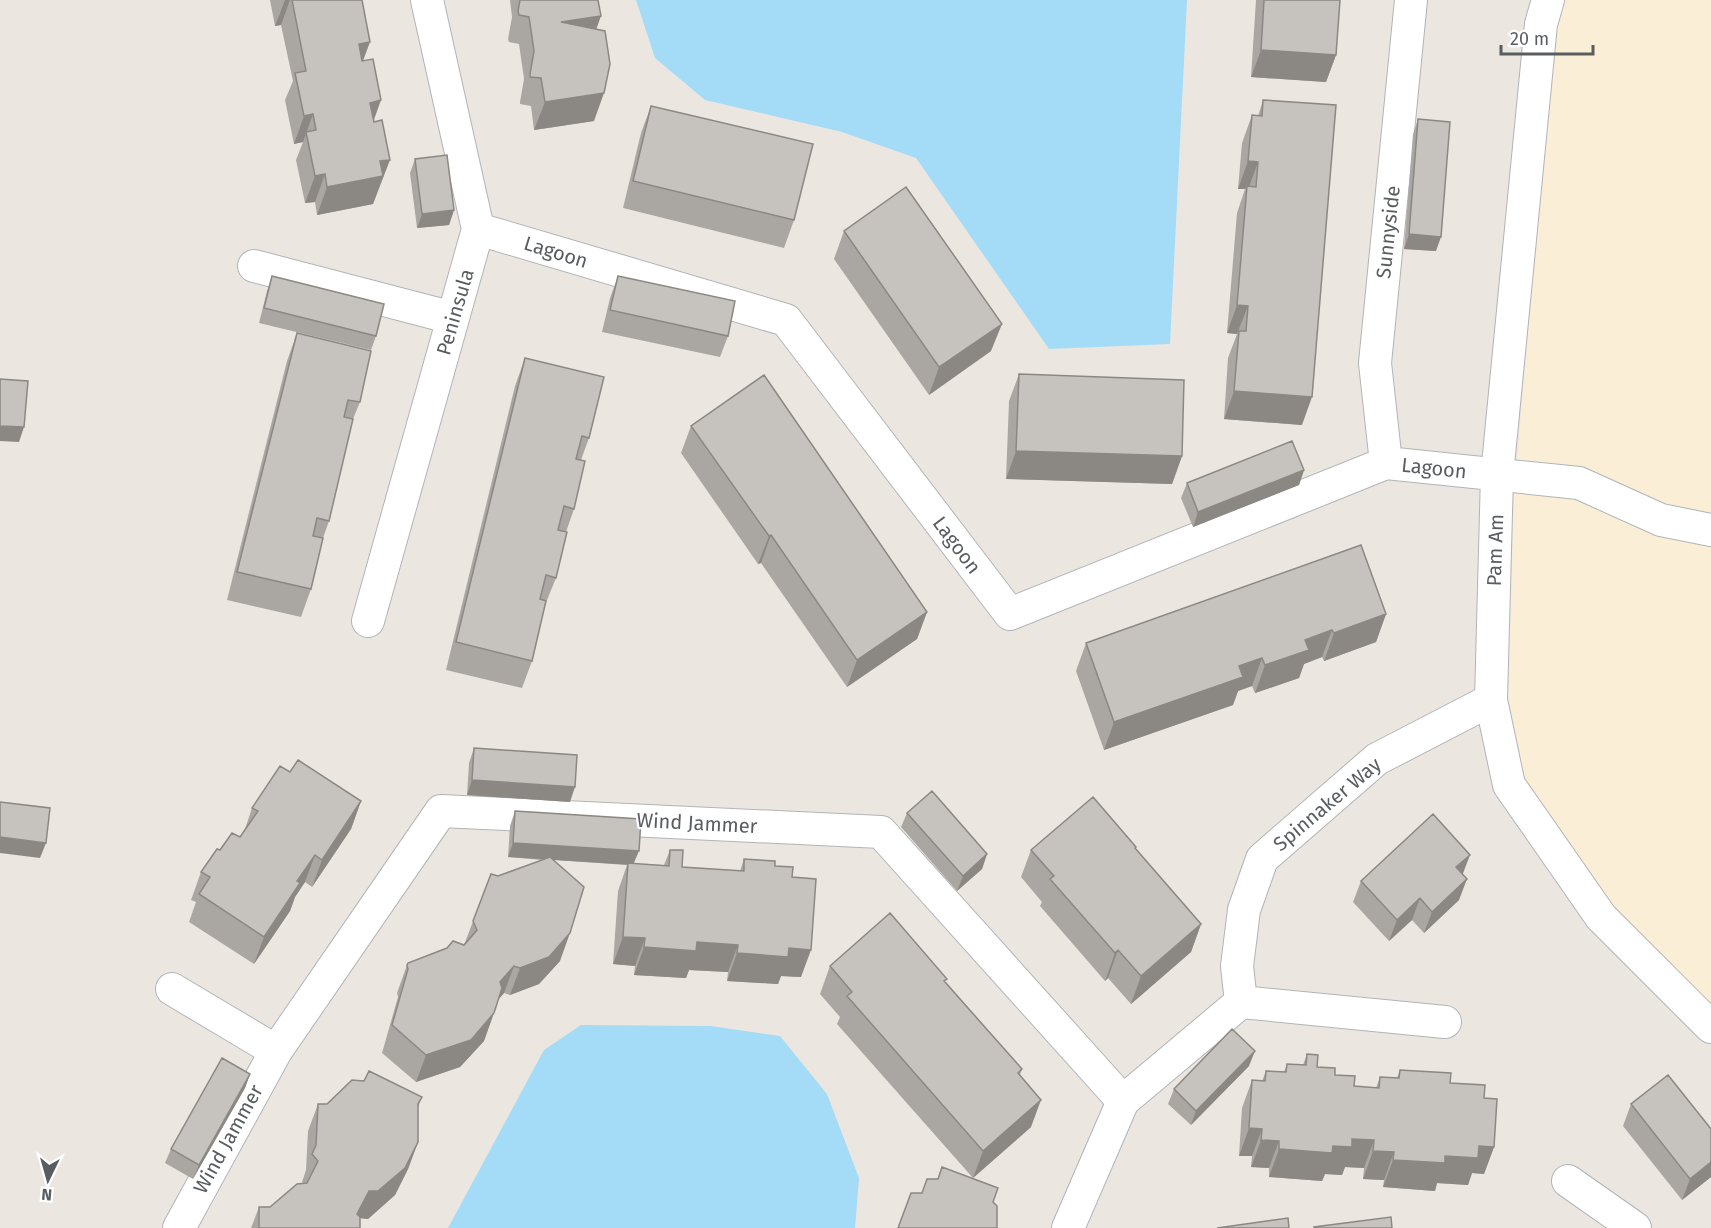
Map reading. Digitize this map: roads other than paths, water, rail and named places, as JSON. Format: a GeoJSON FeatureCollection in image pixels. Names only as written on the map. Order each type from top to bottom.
{"type":"FeatureCollection","features":[{"type":"Feature","properties":{"kind":"street","name":"Peninsula"},"geometry":{"type":"LineString","coordinates":[[368,621],[478,229],[427,0]]}},
{"type":"Feature","properties":{"kind":"street","name":"Sunnyside"},"geometry":{"type":"LineString","coordinates":[[1386,463],[1375,363],[1411,0]]}},
{"type":"Feature","properties":{"kind":"street","name":"Pam Am"},"geometry":{"type":"LineString","coordinates":[[1548,0],[1541,24],[1497,474],[1491,700],[1509,785],[1601,916],[1711,1027]]}},
{"type":"Feature","properties":{"kind":"street","name":"Lagoon"},"geometry":{"type":"LineString","coordinates":[[478,229],[786,320],[1010,614],[1386,463],[1579,483],[1661,520],[1711,530]]}},
{"type":"Feature","properties":{"kind":"street"},"geometry":{"type":"LineString","coordinates":[[254,266],[453,318]]}},
{"type":"Feature","properties":{"kind":"street","name":"Spinnaker Way"},"geometry":{"type":"LineString","coordinates":[[1241,1002],[1237,966],[1244,910],[1262,859],[1377,759],[1491,700]]}},
{"type":"Feature","properties":{"kind":"street","name":"Wind Jammer"},"geometry":{"type":"LineString","coordinates":[[180,1228],[276,1051],[441,812],[881,832],[1123,1101]]}},
{"type":"Feature","properties":{"kind":"street"},"geometry":{"type":"LineString","coordinates":[[172,989],[276,1051]]}},
{"type":"Feature","properties":{"kind":"street"},"geometry":{"type":"LineString","coordinates":[[1068,1228],[1123,1101],[1241,1002],[1445,1022]]}},
{"type":"Feature","properties":{"kind":"street"},"geometry":{"type":"LineString","coordinates":[[1568,1181],[1635,1228]]}},
{"type":"Feature","properties":{"kind":"water"},"geometry":{"type":"Polygon","coordinates":[[[636,0],[1187,0],[1170,344],[1049,349],[916,158],[842,132],[705,100],[655,58],[636,0]]]}},
{"type":"Feature","properties":{"kind":"water"},"geometry":{"type":"Polygon","coordinates":[[[581,1025],[711,1026],[780,1036],[827,1094],[859,1178],[855,1228],[448,1228],[544,1050],[581,1025]]]}}]}
